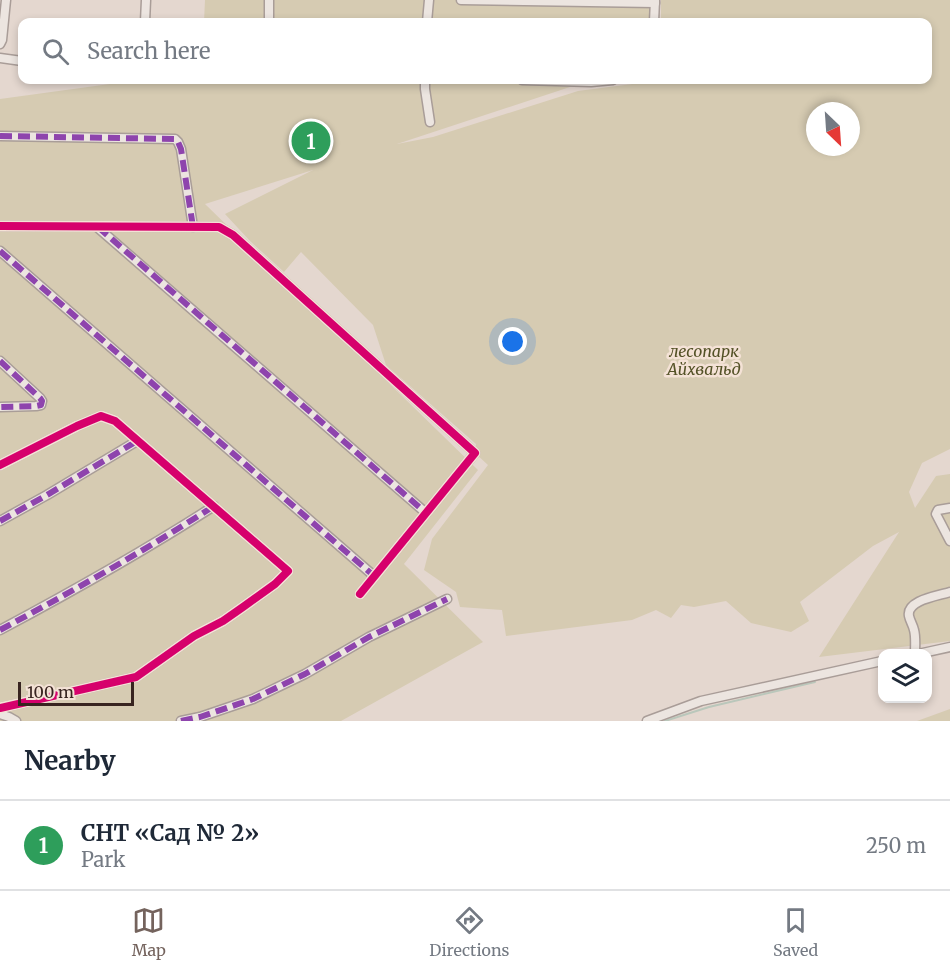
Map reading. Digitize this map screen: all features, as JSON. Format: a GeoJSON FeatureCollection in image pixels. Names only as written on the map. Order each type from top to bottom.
{"type":"FeatureCollection","features":[{"type":"Feature","properties":{"kind":"street"},"geometry":{"type":"LineString","coordinates":[[0,44],[6,0]]}},
{"type":"Feature","properties":{"kind":"street"},"geometry":{"type":"LineString","coordinates":[[146,0],[146,18]]}},
{"type":"Feature","properties":{"kind":"street"},"geometry":{"type":"LineString","coordinates":[[269,0],[269,18]]}},
{"type":"Feature","properties":{"kind":"street"},"geometry":{"type":"LineString","coordinates":[[428,18],[429,0]]}},
{"type":"Feature","properties":{"kind":"street"},"geometry":{"type":"LineString","coordinates":[[461,0],[655,1],[654,18]]}},
{"type":"Feature","properties":{"kind":"street"},"geometry":{"type":"LineString","coordinates":[[0,58],[18,60]]}},
{"type":"Feature","properties":{"kind":"street"},"geometry":{"type":"LineString","coordinates":[[425,84],[430,122]]}},
{"type":"Feature","properties":{"kind":"street"},"geometry":{"type":"LineString","coordinates":[[0,136],[175,139],[181,149],[193,227]]}},
{"type":"Feature","properties":{"kind":"street"},"geometry":{"type":"LineString","coordinates":[[0,226],[219,227],[233,235],[475,453],[360,594]]}},
{"type":"Feature","properties":{"kind":"street"},"geometry":{"type":"LineString","coordinates":[[97,226],[426,513]]}},
{"type":"Feature","properties":{"kind":"street"},"geometry":{"type":"LineString","coordinates":[[0,251],[374,576]]}},
{"type":"Feature","properties":{"kind":"street"},"geometry":{"type":"LineString","coordinates":[[0,361],[42,401],[41,405],[36,406],[0,407]]}},
{"type":"Feature","properties":{"kind":"street"},"geometry":{"type":"LineString","coordinates":[[0,465],[101,416],[115,421],[288,571],[275,584],[223,621],[194,636],[136,677],[0,708]]}},
{"type":"Feature","properties":{"kind":"street"},"geometry":{"type":"LineString","coordinates":[[0,521],[137,441]]}},
{"type":"Feature","properties":{"kind":"street"},"geometry":{"type":"LineString","coordinates":[[0,630],[81,587],[214,507]]}},
{"type":"Feature","properties":{"kind":"street"},"geometry":{"type":"LineString","coordinates":[[950,508],[938,510],[936,514],[950,541]]}},
{"type":"Feature","properties":{"kind":"street"},"geometry":{"type":"LineString","coordinates":[[916,649],[909,609],[920,601],[950,592]]}},
{"type":"Feature","properties":{"kind":"street"},"geometry":{"type":"LineString","coordinates":[[181,721],[253,699],[305,674],[369,637],[447,599]]}},
{"type":"Feature","properties":{"kind":"street"},"geometry":{"type":"LineString","coordinates":[[932,651],[950,647]]}},
{"type":"Feature","properties":{"kind":"street"},"geometry":{"type":"LineString","coordinates":[[647,721],[701,701],[878,662]]}},
{"type":"Feature","properties":{"kind":"street"},"geometry":{"type":"LineString","coordinates":[[0,714],[16,721]]}},
{"type":"Feature","properties":{"kind":"green space"},"geometry":{"type":"Polygon","coordinates":[[[205,0],[660,0],[659,18],[204,18],[205,0]]]}},
{"type":"Feature","properties":{"kind":"green space","name":"лесопарк Айхвальд"},"geometry":{"type":"Polygon","coordinates":[[[661,0],[950,0],[950,449],[922,463],[909,492],[915,508],[936,476],[950,474],[950,641],[819,657],[899,532],[873,546],[800,602],[809,621],[791,632],[751,623],[726,601],[694,607],[681,605],[671,618],[656,610],[632,620],[506,636],[502,610],[460,607],[456,592],[424,570],[432,539],[488,465],[475,453],[476,444],[386,365],[373,325],[301,252],[284,272],[225,214],[313,170],[205,204],[478,470],[404,564],[483,642],[341,721],[0,721],[0,99],[110,84],[591,84],[573,86],[397,144],[433,137],[578,91],[632,84],[932,84],[932,18],[661,18],[661,0]]]}},
{"type":"Feature","properties":{"kind":"green space"},"geometry":{"type":"Polygon","coordinates":[[[950,709],[950,721],[917,721],[950,709]]]}},
{"type":"Feature","properties":{"kind":"waterway"},"geometry":{"type":"LineString","coordinates":[[665,721],[709,707],[815,682]]}},
{"type":"Feature","properties":{"kind":"marked path"},"geometry":{"type":"LineString","coordinates":[[0,136],[175,139],[181,149],[193,227]]}},
{"type":"Feature","properties":{"kind":"marked path"},"geometry":{"type":"LineString","coordinates":[[98,227],[426,513]]}},
{"type":"Feature","properties":{"kind":"marked path"},"geometry":{"type":"LineString","coordinates":[[0,251],[374,576]]}},
{"type":"Feature","properties":{"kind":"marked path"},"geometry":{"type":"LineString","coordinates":[[0,361],[42,401],[41,405],[36,406],[0,407]]}},
{"type":"Feature","properties":{"kind":"marked path"},"geometry":{"type":"LineString","coordinates":[[0,521],[137,441]]}},
{"type":"Feature","properties":{"kind":"marked path"},"geometry":{"type":"LineString","coordinates":[[0,630],[108,570],[214,506]]}},
{"type":"Feature","properties":{"kind":"marked path"},"geometry":{"type":"LineString","coordinates":[[181,721],[253,699],[305,674],[369,637],[447,599]]}},
{"type":"Feature","properties":{"kind":"cycle path"},"geometry":{"type":"LineString","coordinates":[[0,226],[219,227],[233,235],[475,453],[360,594]]}},
{"type":"Feature","properties":{"kind":"cycle path"},"geometry":{"type":"LineString","coordinates":[[0,465],[101,416],[115,421],[288,571],[275,584],[223,621],[194,636],[136,677],[0,708]]}},
{"type":"Feature","properties":{"kind":"place","name":"СНТ «Сад № 2»"},"geometry":{"type":"Point","coordinates":[311,141]}}]}
